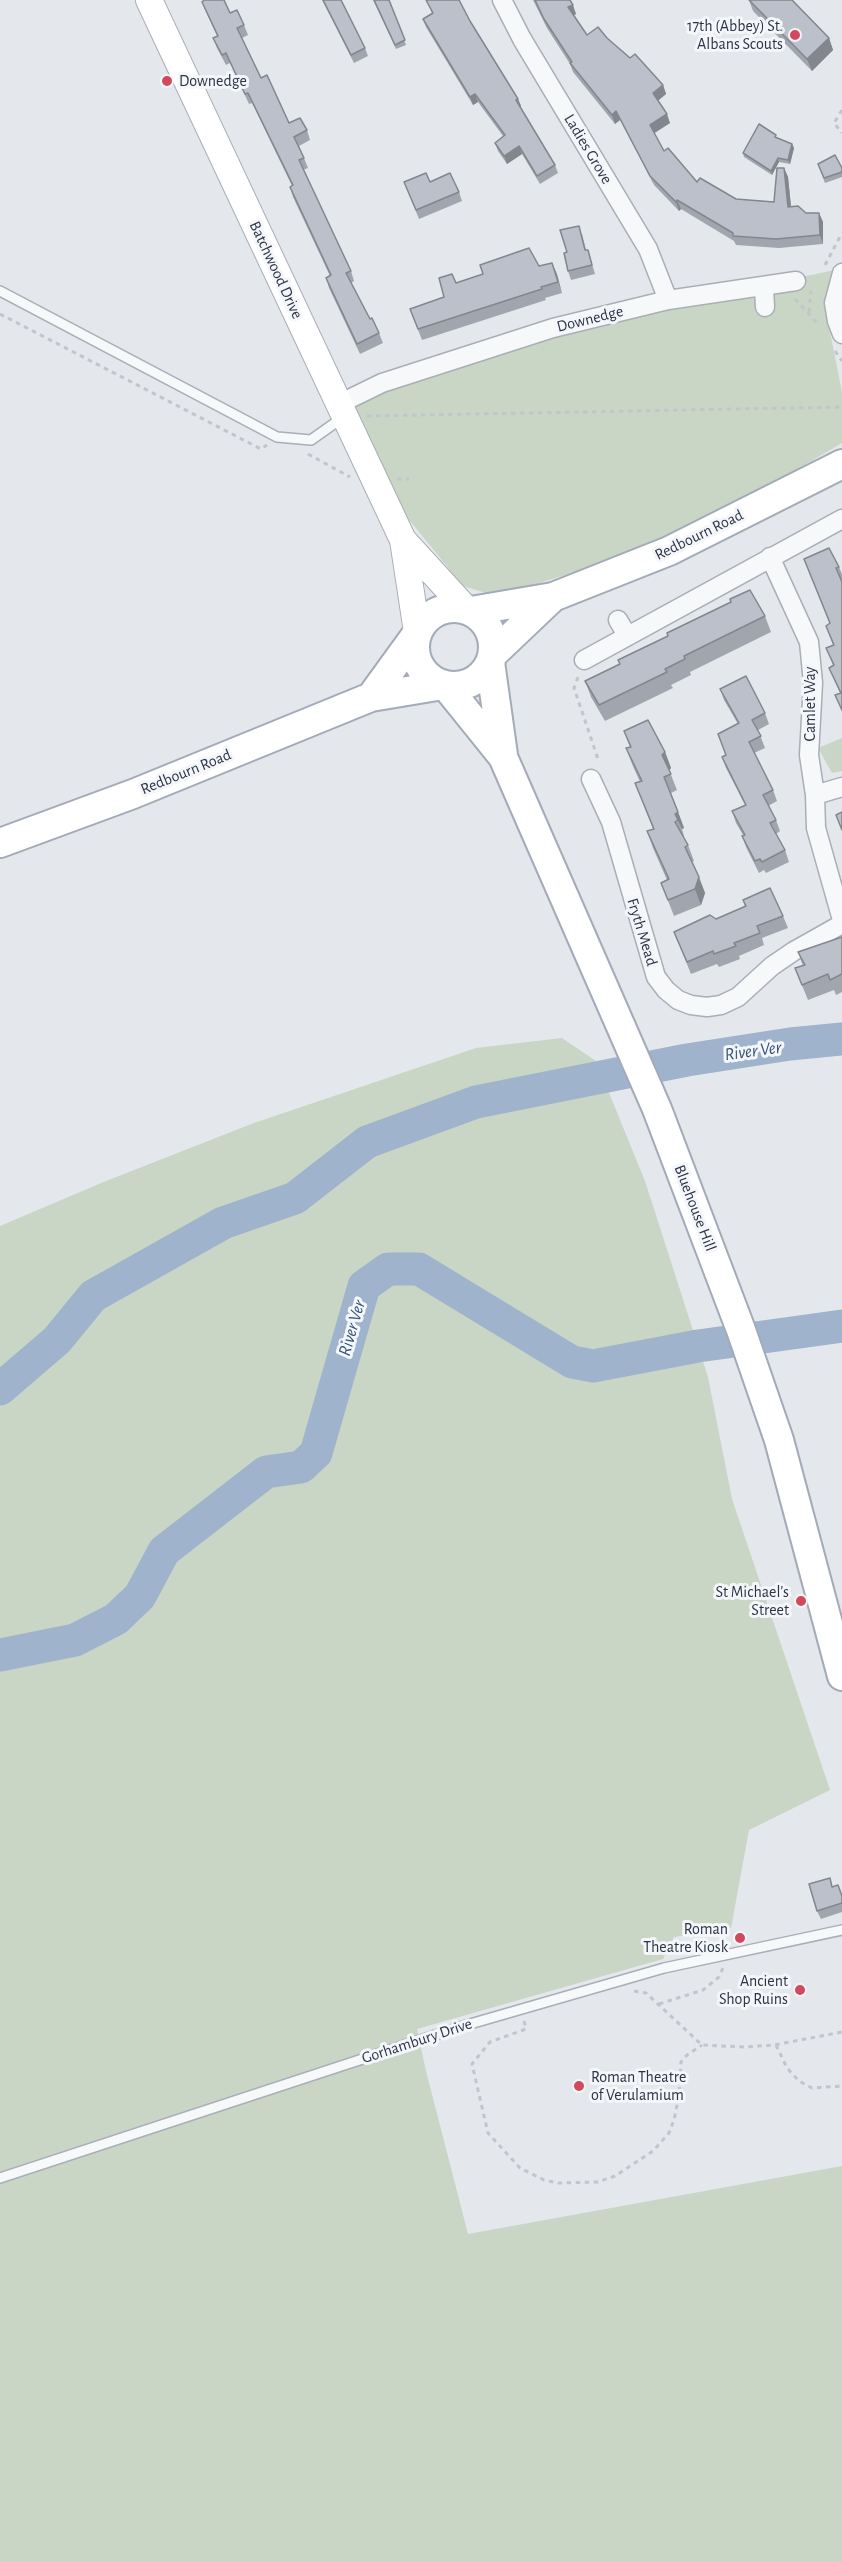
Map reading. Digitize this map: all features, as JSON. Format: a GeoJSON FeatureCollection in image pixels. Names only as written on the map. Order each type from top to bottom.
{"type":"FeatureCollection","features":[{"type":"Feature","properties":{"kind":"main road","name":"Redbourn Road"},"geometry":{"type":"LineString","coordinates":[[469,611],[553,597],[669,551],[842,464]]}},
{"type":"Feature","properties":{"kind":"main road","name":"Redbourn Road"},"geometry":{"type":"LineString","coordinates":[[491,658],[553,597]]}},
{"type":"Feature","properties":{"kind":"main road"},"geometry":{"type":"LineString","coordinates":[[371,697],[417,633],[433,614],[450,608],[469,611],[481,618],[489,629],[493,641],[491,658],[482,674],[472,682],[459,686],[444,685],[423,671],[417,660],[415,648],[417,633]]}},
{"type":"Feature","properties":{"kind":"main road","name":"Bluehouse Hill"},"geometry":{"type":"LineString","coordinates":[[491,658],[503,757]]}},
{"type":"Feature","properties":{"kind":"main road","name":"Redbourn Road"},"geometry":{"type":"LineString","coordinates":[[0,843],[133,794],[371,697],[444,685]]}},
{"type":"Feature","properties":{"kind":"main road","name":"Bluehouse Hill"},"geometry":{"type":"LineString","coordinates":[[444,685],[503,757],[657,1108],[745,1340],[779,1440],[842,1676]]}},
{"type":"Feature","properties":{"kind":"street","name":"Batchwood Drive"},"geometry":{"type":"LineString","coordinates":[[149,0],[403,540],[417,633]]}},
{"type":"Feature","properties":{"kind":"street","name":"Ladies Grove"},"geometry":{"type":"LineString","coordinates":[[502,0],[522,39],[648,249],[668,300]]}},
{"type":"Feature","properties":{"kind":"street"},"geometry":{"type":"LineString","coordinates":[[842,273],[834,303],[842,334]]}},
{"type":"Feature","properties":{"kind":"street","name":"Downedge"},"geometry":{"type":"LineString","coordinates":[[341,410],[382,383],[553,328],[668,300],[781,284]]}},
{"type":"Feature","properties":{"kind":"street"},"geometry":{"type":"LineString","coordinates":[[765,307],[781,284]]}},
{"type":"Feature","properties":{"kind":"street"},"geometry":{"type":"LineString","coordinates":[[584,660],[622,627],[770,557],[842,519]]}},
{"type":"Feature","properties":{"kind":"street","name":"Batchwood Drive"},"geometry":{"type":"LineString","coordinates":[[403,540],[469,611]]}},
{"type":"Feature","properties":{"kind":"street","name":"Camlet Way"},"geometry":{"type":"LineString","coordinates":[[770,557],[808,642],[813,683],[809,755],[815,795]]}},
{"type":"Feature","properties":{"kind":"street","name":"Fryth Mead"},"geometry":{"type":"LineString","coordinates":[[591,779],[595,804],[610,822],[653,969],[666,990],[678,1000],[691,1005],[707,1007],[738,997],[772,966],[842,922],[816,828],[815,795]]}},
{"type":"Feature","properties":{"kind":"street"},"geometry":{"type":"LineString","coordinates":[[815,795],[842,787]]}},
{"type":"Feature","properties":{"kind":"lane"},"geometry":{"type":"LineString","coordinates":[[0,291],[277,437],[311,440],[341,410]]}},
{"type":"Feature","properties":{"kind":"lane","name":"Gorhambury Drive"},"geometry":{"type":"LineString","coordinates":[[0,2178],[463,2026],[664,1968],[842,1930]]}},
{"type":"Feature","properties":{"kind":"path"},"geometry":{"type":"LineString","coordinates":[[842,110],[834,123],[842,133]]}},
{"type":"Feature","properties":{"kind":"path"},"geometry":{"type":"LineString","coordinates":[[781,284],[821,326]]}},
{"type":"Feature","properties":{"kind":"path"},"geometry":{"type":"LineString","coordinates":[[0,314],[261,449],[277,437]]}},
{"type":"Feature","properties":{"kind":"path"},"geometry":{"type":"LineString","coordinates":[[341,410],[842,407]]}},
{"type":"Feature","properties":{"kind":"path"},"geometry":{"type":"LineString","coordinates":[[307,453],[357,481],[374,479]]}},
{"type":"Feature","properties":{"kind":"path"},"geometry":{"type":"LineString","coordinates":[[584,660],[574,688],[600,766],[591,779]]}},
{"type":"Feature","properties":{"kind":"path"},"geometry":{"type":"LineString","coordinates":[[702,2045],[658,2004],[703,1990],[719,1977],[729,1955]]}},
{"type":"Feature","properties":{"kind":"path"},"geometry":{"type":"LineString","coordinates":[[526,2029],[490,2042],[472,2064],[488,2133],[520,2168],[544,2180],[558,2182],[598,2182],[615,2176],[653,2151],[669,2133],[674,2120],[679,2095],[681,2062],[702,2045],[744,2048],[776,2045],[842,2032]]}},
{"type":"Feature","properties":{"kind":"path"},"geometry":{"type":"LineString","coordinates":[[776,2045],[787,2068],[799,2081],[812,2088],[842,2086]]}},
{"type":"Feature","properties":{"kind":"green space"},"geometry":{"type":"Polygon","coordinates":[[[839,269],[828,300],[828,322],[842,392],[842,443],[736,505],[665,540],[598,565],[496,596],[463,586],[366,467],[349,401],[553,331],[839,269]]]}},
{"type":"Feature","properties":{"kind":"green space"},"geometry":{"type":"Polygon","coordinates":[[[842,738],[842,771],[832,773],[818,748],[842,738]]]}},
{"type":"Feature","properties":{"kind":"green space"},"geometry":{"type":"Polygon","coordinates":[[[562,1038],[596,1061],[645,1181],[708,1377],[732,1499],[830,1790],[749,1830],[731,1928],[674,1937],[663,1959],[417,2029],[468,2234],[842,2166],[842,2562],[0,2562],[0,1226],[106,1181],[254,1123],[476,1048],[562,1038]]]}},
{"type":"Feature","properties":{"kind":"building"},"geometry":{"type":"Polygon","coordinates":[[[204,0],[224,0],[230,13],[237,10],[244,25],[237,28],[261,78],[267,75],[289,123],[300,118],[307,130],[294,137],[304,158],[299,160],[351,271],[346,273],[379,333],[357,344],[326,278],[331,275],[290,187],[293,185],[248,93],[245,94],[226,53],[222,55],[213,38],[218,36],[202,2],[204,0]]]}},
{"type":"Feature","properties":{"kind":"building"},"geometry":{"type":"Polygon","coordinates":[[[323,0],[341,0],[365,48],[351,55],[323,0]]]}},
{"type":"Feature","properties":{"kind":"building"},"geometry":{"type":"Polygon","coordinates":[[[374,0],[389,0],[405,40],[395,45],[374,0]]]}},
{"type":"Feature","properties":{"kind":"building"},"geometry":{"type":"Polygon","coordinates":[[[426,0],[459,0],[555,165],[537,176],[519,146],[504,156],[495,143],[505,135],[475,94],[470,97],[423,19],[433,13],[426,0]]]}},
{"type":"Feature","properties":{"kind":"building"},"geometry":{"type":"Polygon","coordinates":[[[535,0],[570,0],[573,5],[568,7],[587,35],[598,27],[630,58],[635,54],[663,85],[653,93],[667,114],[650,125],[664,151],[668,148],[697,182],[700,178],[736,199],[774,202],[777,168],[784,168],[788,207],[798,206],[806,213],[819,213],[820,235],[776,239],[733,236],[733,233],[677,200],[676,202],[650,176],[616,111],[612,115],[570,63],[572,62],[544,19],[535,0]]]}},
{"type":"Feature","properties":{"kind":"building","name":"17th (Abbey) St. Albans Scouts"},"geometry":{"type":"Polygon","coordinates":[[[749,0],[792,0],[829,38],[807,59],[749,0]]]}},
{"type":"Feature","properties":{"kind":"building"},"geometry":{"type":"Polygon","coordinates":[[[759,124],[776,135],[775,137],[792,144],[788,160],[778,158],[771,171],[743,153],[759,124]]]}},
{"type":"Feature","properties":{"kind":"building"},"geometry":{"type":"Polygon","coordinates":[[[835,155],[842,172],[824,178],[818,164],[835,155]]]}},
{"type":"Feature","properties":{"kind":"building"},"geometry":{"type":"Polygon","coordinates":[[[426,173],[430,182],[450,173],[459,192],[416,210],[404,182],[426,173]]]}},
{"type":"Feature","properties":{"kind":"building"},"geometry":{"type":"Polygon","coordinates":[[[579,226],[585,250],[588,250],[592,265],[568,271],[564,253],[567,252],[560,230],[579,226]]]}},
{"type":"Feature","properties":{"kind":"building"},"geometry":{"type":"Polygon","coordinates":[[[529,248],[539,266],[552,263],[558,282],[418,329],[410,309],[444,297],[439,278],[452,274],[456,283],[483,274],[480,265],[529,248]]]}},
{"type":"Feature","properties":{"kind":"building"},"geometry":{"type":"Polygon","coordinates":[[[829,548],[839,567],[836,568],[842,582],[842,710],[835,695],[841,693],[829,668],[834,665],[826,648],[834,645],[826,626],[830,623],[804,559],[829,548]]]}},
{"type":"Feature","properties":{"kind":"building"},"geometry":{"type":"Polygon","coordinates":[[[750,590],[765,616],[684,656],[685,659],[665,669],[667,672],[599,705],[585,681],[620,664],[618,660],[668,636],[667,633],[731,602],[730,599],[750,590]]]}},
{"type":"Feature","properties":{"kind":"building"},"geometry":{"type":"Polygon","coordinates":[[[746,676],[765,713],[752,720],[761,736],[749,742],[773,790],[763,795],[776,820],[770,823],[785,850],[762,862],[760,859],[755,861],[732,811],[746,805],[722,757],[726,755],[718,734],[739,723],[720,689],[746,676]]]}},
{"type":"Feature","properties":{"kind":"building"},"geometry":{"type":"Polygon","coordinates":[[[648,720],[665,752],[662,755],[671,774],[664,777],[678,812],[675,814],[678,820],[675,822],[688,845],[685,847],[699,877],[695,889],[668,900],[661,883],[669,879],[647,831],[654,829],[635,783],[642,781],[626,748],[631,747],[624,731],[648,720]]]}},
{"type":"Feature","properties":{"kind":"building"},"geometry":{"type":"Polygon","coordinates":[[[842,812],[842,830],[836,815],[842,812]]]}},
{"type":"Feature","properties":{"kind":"building"},"geometry":{"type":"Polygon","coordinates":[[[770,888],[783,916],[757,926],[760,933],[734,943],[736,946],[714,954],[713,951],[687,962],[674,932],[710,915],[716,919],[746,906],[743,900],[770,888]]]}},
{"type":"Feature","properties":{"kind":"building"},"geometry":{"type":"Polygon","coordinates":[[[842,937],[842,974],[830,980],[828,974],[802,985],[795,968],[805,965],[798,952],[842,937]]]}},
{"type":"Feature","properties":{"kind":"building"},"geometry":{"type":"Polygon","coordinates":[[[830,1878],[832,1887],[838,1885],[842,1903],[817,1911],[809,1884],[830,1878]]]}},
{"type":"Feature","properties":{"kind":"waterway","name":"River Ver"},"geometry":{"type":"LineString","coordinates":[[0,1389],[57,1340],[93,1296],[223,1223],[295,1198],[367,1142],[476,1102],[687,1060],[790,1044],[842,1039]]}},
{"type":"Feature","properties":{"kind":"waterway","name":"River Ver"},"geometry":{"type":"LineString","coordinates":[[0,1655],[75,1640],[116,1619],[140,1596],[164,1551],[266,1472],[301,1467],[316,1453],[364,1286],[388,1269],[419,1269],[572,1362],[593,1366],[698,1346],[842,1326]]}},
{"type":"Feature","properties":{"kind":"place","name":"17th (Abbey) St. Albans Scouts"},"geometry":{"type":"Point","coordinates":[795,35]}},
{"type":"Feature","properties":{"kind":"place","name":"Downedge"},"geometry":{"type":"Point","coordinates":[167,81]}},
{"type":"Feature","properties":{"kind":"place","name":"St Michael's Street"},"geometry":{"type":"Point","coordinates":[801,1601]}},
{"type":"Feature","properties":{"kind":"place","name":"Roman Theatre Kiosk"},"geometry":{"type":"Point","coordinates":[740,1938]}},
{"type":"Feature","properties":{"kind":"place","name":"Ancient Shop Ruins"},"geometry":{"type":"Point","coordinates":[800,1990]}},
{"type":"Feature","properties":{"kind":"place","name":"Roman Theatre of Verulamium"},"geometry":{"type":"Point","coordinates":[579,2086]}}]}
